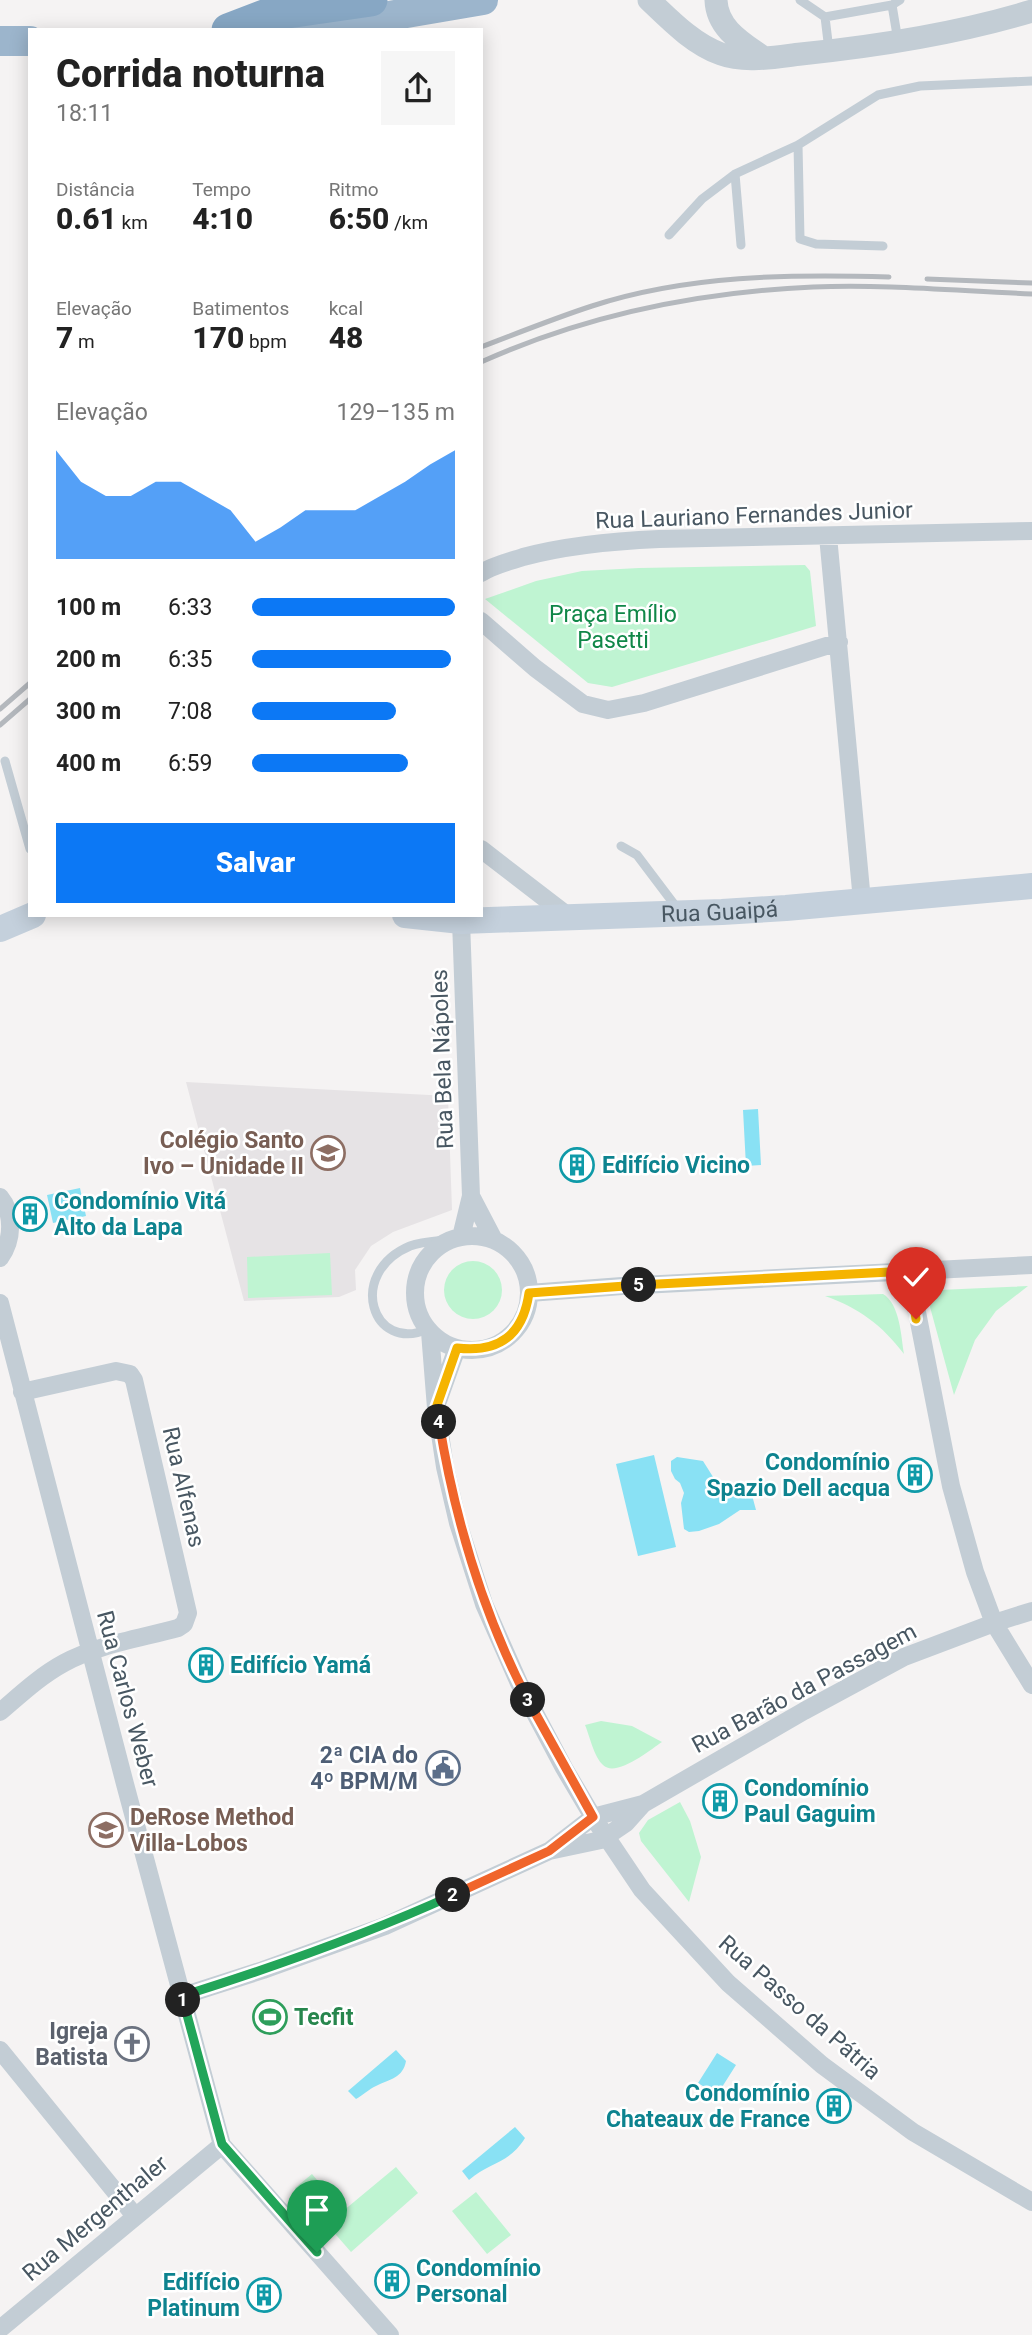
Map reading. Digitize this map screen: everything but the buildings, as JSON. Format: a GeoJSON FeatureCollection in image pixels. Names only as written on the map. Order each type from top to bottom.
{"type":"FeatureCollection","features":[{"type":"Feature","properties":{"kind":"highway"},"geometry":{"type":"LineString","coordinates":[[233,28],[267,15],[371,0]]}},
{"type":"Feature","properties":{"kind":"highway"},"geometry":{"type":"LineString","coordinates":[[289,28],[348,23],[484,0]]}},
{"type":"Feature","properties":{"kind":"highway"},"geometry":{"type":"LineString","coordinates":[[0,41],[28,41]]}},
{"type":"Feature","properties":{"kind":"main road","name":"Rua Guaipá"},"geometry":{"type":"LineString","coordinates":[[424,917],[461,921],[786,908],[1032,886]]}},
{"type":"Feature","properties":{"kind":"main road"},"geometry":{"type":"LineString","coordinates":[[0,929],[28,917]]}},
{"type":"Feature","properties":{"kind":"street"},"geometry":{"type":"LineString","coordinates":[[649,0],[700,44],[734,58],[764,58],[898,42],[977,27],[1032,11]]}},
{"type":"Feature","properties":{"kind":"street"},"geometry":{"type":"LineString","coordinates":[[716,0],[719,19],[732,34],[764,58]]}},
{"type":"Feature","properties":{"kind":"street","name":"Rua Lauriano Fernandes Junior"},"geometry":{"type":"LineString","coordinates":[[483,572],[492,566],[552,549],[599,542],[1032,531]]}},
{"type":"Feature","properties":{"kind":"street"},"geometry":{"type":"LineString","coordinates":[[828,536],[862,901]]}},
{"type":"Feature","properties":{"kind":"street"},"geometry":{"type":"LineString","coordinates":[[483,623],[534,668],[583,704],[608,710],[644,703],[839,642]]}},
{"type":"Feature","properties":{"kind":"street"},"geometry":{"type":"LineString","coordinates":[[483,851],[568,916]]}},
{"type":"Feature","properties":{"kind":"street","name":"Rua Bela Nápoles"},"geometry":{"type":"LineString","coordinates":[[461,921],[471,1196]]}},
{"type":"Feature","properties":{"kind":"street"},"geometry":{"type":"LineString","coordinates":[[457,1238],[471,1196]]}},
{"type":"Feature","properties":{"kind":"street"},"geometry":{"type":"LineString","coordinates":[[471,1196],[494,1240]]}},
{"type":"Feature","properties":{"kind":"street"},"geometry":{"type":"LineString","coordinates":[[0,1197],[8,1212],[10,1224],[9,1239],[0,1258]]}},
{"type":"Feature","properties":{"kind":"street"},"geometry":{"type":"LineString","coordinates":[[478,1236],[494,1240],[520,1261],[527,1276],[527,1310],[519,1326],[507,1338],[491,1347],[474,1350],[457,1348],[442,1341],[429,1330],[420,1316],[415,1301],[419,1270],[427,1257],[439,1246],[457,1238],[478,1236]]}},
{"type":"Feature","properties":{"kind":"street"},"geometry":{"type":"LineString","coordinates":[[529,1293],[1032,1265]]}},
{"type":"Feature","properties":{"kind":"street"},"geometry":{"type":"LineString","coordinates":[[909,1271],[951,1486],[975,1572],[994,1623],[1032,1685]]}},
{"type":"Feature","properties":{"kind":"street","name":"Rua Carlos Weber"},"geometry":{"type":"LineString","coordinates":[[0,1303],[5,1345],[22,1392],[222,2144],[390,2335]]}},
{"type":"Feature","properties":{"kind":"street","name":"Rua Passo da Pátria"},"geometry":{"type":"LineString","coordinates":[[429,1330],[445,1467],[458,1522],[484,1604],[519,1683],[593,1817],[642,1891],[728,1983],[822,2065],[913,2132],[1032,2202]]}},
{"type":"Feature","properties":{"kind":"street","name":"Rua Passo da Pátria"},"geometry":{"type":"LineString","coordinates":[[436,1408],[457,1348]]}},
{"type":"Feature","properties":{"kind":"street","name":"Rua Alfenas"},"geometry":{"type":"LineString","coordinates":[[22,1392],[116,1371],[130,1374],[134,1380],[188,1613],[184,1624],[178,1628],[91,1651]]}},
{"type":"Feature","properties":{"kind":"street","name":"Rua Barão da Passagem"},"geometry":{"type":"LineString","coordinates":[[549,1851],[593,1817],[643,1804],[904,1657],[1032,1611]]}},
{"type":"Feature","properties":{"kind":"street"},"geometry":{"type":"LineString","coordinates":[[0,1712],[64,1662],[91,1651]]}},
{"type":"Feature","properties":{"kind":"street","name":"Rua Barão da Passagem"},"geometry":{"type":"LineString","coordinates":[[182,1996],[384,1926],[549,1851],[601,1840],[626,1823],[643,1804]]}},
{"type":"Feature","properties":{"kind":"street"},"geometry":{"type":"LineString","coordinates":[[0,2050],[135,2216]]}},
{"type":"Feature","properties":{"kind":"street","name":"Rua Mergenthaler"},"geometry":{"type":"LineString","coordinates":[[0,2329],[222,2144]]}},
{"type":"Feature","properties":{"kind":"lane"},"geometry":{"type":"LineString","coordinates":[[800,0],[825,17],[896,2],[898,42]]}},
{"type":"Feature","properties":{"kind":"lane"},"geometry":{"type":"LineString","coordinates":[[825,17],[830,51]]}},
{"type":"Feature","properties":{"kind":"lane"},"geometry":{"type":"LineString","coordinates":[[669,235],[702,199],[735,174],[798,145],[878,95],[920,86],[1032,81]]}},
{"type":"Feature","properties":{"kind":"lane"},"geometry":{"type":"LineString","coordinates":[[798,145],[800,239],[816,244],[883,246]]}},
{"type":"Feature","properties":{"kind":"lane"},"geometry":{"type":"LineString","coordinates":[[735,174],[741,245]]}},
{"type":"Feature","properties":{"kind":"lane"},"geometry":{"type":"LineString","coordinates":[[5,761],[28,842]]}},
{"type":"Feature","properties":{"kind":"lane"},"geometry":{"type":"LineString","coordinates":[[621,846],[637,855],[681,913]]}},
{"type":"Feature","properties":{"kind":"lane"},"geometry":{"type":"LineString","coordinates":[[429,1330],[405,1336],[394,1332],[382,1322],[376,1314],[372,1298],[376,1274],[397,1253],[413,1245],[457,1238]]}},
{"type":"Feature","properties":{"kind":"shaded area","name":"Colégio Santo Ivo – Unidade II"},"geometry":{"type":"Polygon","coordinates":[[[186,1082],[448,1096],[452,1210],[393,1232],[371,1246],[355,1270],[356,1290],[339,1297],[244,1301],[186,1082]]]}},
{"type":"Feature","properties":{"kind":"green space","name":"Praça Emílio Pasetti"},"geometry":{"type":"Polygon","coordinates":[[[805,565],[810,571],[816,626],[612,687],[588,683],[485,599],[536,581],[582,571],[805,565]]]}},
{"type":"Feature","properties":{"kind":"green space"},"geometry":{"type":"Polygon","coordinates":[[[330,1253],[332,1295],[248,1298],[247,1257],[330,1253]]]}},
{"type":"Feature","properties":{"kind":"green space"},"geometry":{"type":"Polygon","coordinates":[[[467,1261],[479,1261],[494,1269],[502,1284],[502,1296],[494,1311],[479,1319],[467,1319],[452,1311],[444,1296],[444,1284],[452,1269],[467,1261]]]}},
{"type":"Feature","properties":{"kind":"green space"},"geometry":{"type":"Polygon","coordinates":[[[1028,1286],[996,1311],[975,1340],[954,1395],[930,1307],[932,1295],[939,1290],[1028,1286]]]}},
{"type":"Feature","properties":{"kind":"green space"},"geometry":{"type":"Polygon","coordinates":[[[883,1294],[889,1299],[896,1313],[904,1354],[887,1334],[869,1319],[849,1306],[825,1296],[883,1294]]]}},
{"type":"Feature","properties":{"kind":"green space"},"geometry":{"type":"Polygon","coordinates":[[[601,1721],[632,1726],[662,1742],[624,1766],[609,1768],[597,1757],[585,1725],[601,1721]]]}},
{"type":"Feature","properties":{"kind":"green space"},"geometry":{"type":"Polygon","coordinates":[[[680,1802],[690,1821],[701,1857],[689,1902],[641,1841],[639,1833],[648,1820],[680,1802]]]}},
{"type":"Feature","properties":{"kind":"green space"},"geometry":{"type":"Polygon","coordinates":[[[396,2167],[418,2193],[351,2252],[295,2188],[312,2174],[343,2211],[396,2167]]]}},
{"type":"Feature","properties":{"kind":"green space"},"geometry":{"type":"Polygon","coordinates":[[[476,2192],[511,2235],[487,2254],[452,2211],[476,2192]]]}},
{"type":"Feature","properties":{"kind":"water"},"geometry":{"type":"Polygon","coordinates":[[[758,1109],[761,1165],[746,1166],[743,1110],[758,1109]]]}},
{"type":"Feature","properties":{"kind":"water"},"geometry":{"type":"Polygon","coordinates":[[[80,1188],[86,1216],[53,1223],[47,1195],[80,1188]]]}},
{"type":"Feature","properties":{"kind":"water"},"geometry":{"type":"Polygon","coordinates":[[[654,1455],[676,1547],[638,1556],[616,1464],[654,1455]]]}},
{"type":"Feature","properties":{"kind":"water"},"geometry":{"type":"Polygon","coordinates":[[[677,1457],[703,1461],[720,1488],[726,1492],[749,1484],[756,1510],[740,1510],[719,1524],[699,1531],[689,1532],[684,1529],[681,1503],[684,1493],[671,1471],[671,1461],[677,1457]]]}},
{"type":"Feature","properties":{"kind":"water"},"geometry":{"type":"Polygon","coordinates":[[[396,2050],[406,2061],[402,2071],[356,2099],[348,2091],[396,2050]]]}},
{"type":"Feature","properties":{"kind":"water"},"geometry":{"type":"Polygon","coordinates":[[[717,2053],[736,2065],[717,2095],[698,2083],[717,2053]]]}},
{"type":"Feature","properties":{"kind":"water"},"geometry":{"type":"Polygon","coordinates":[[[515,2127],[525,2138],[513,2153],[469,2180],[462,2171],[515,2127]]]}},
{"type":"Feature","properties":{"kind":"railway"},"geometry":{"type":"LineString","coordinates":[[483,346],[592,306],[665,288],[702,282],[777,277],[889,277]]}},
{"type":"Feature","properties":{"kind":"railway"},"geometry":{"type":"LineString","coordinates":[[927,279],[1032,283]]}},
{"type":"Feature","properties":{"kind":"railway"},"geometry":{"type":"LineString","coordinates":[[483,361],[521,345],[602,319],[727,294],[840,286],[1032,294]]}},
{"type":"Feature","properties":{"kind":"railway"},"geometry":{"type":"LineString","coordinates":[[0,709],[28,685]]}},
{"type":"Feature","properties":{"kind":"railway"},"geometry":{"type":"LineString","coordinates":[[0,725],[28,701]]}},
{"type":"Feature","properties":{"kind":"place","name":"Colégio Santo Ivo – Unidade II"},"geometry":{"type":"Point","coordinates":[328,1153]}},
{"type":"Feature","properties":{"kind":"place","name":"Edifício Vicino"},"geometry":{"type":"Point","coordinates":[577,1165]}},
{"type":"Feature","properties":{"kind":"place","name":"Condomínio Vitá Alto da Lapa"},"geometry":{"type":"Point","coordinates":[30,1214]}},
{"type":"Feature","properties":{"kind":"place","name":"Condomínio Spazio Dell acqua"},"geometry":{"type":"Point","coordinates":[915,1475]}},
{"type":"Feature","properties":{"kind":"place","name":"Edifício Yamá"},"geometry":{"type":"Point","coordinates":[206,1665]}},
{"type":"Feature","properties":{"kind":"place","name":"2ª CIA do 4º BPM/M"},"geometry":{"type":"Point","coordinates":[443,1768]}},
{"type":"Feature","properties":{"kind":"place","name":"Condomínio Paul Gaguim"},"geometry":{"type":"Point","coordinates":[720,1801]}},
{"type":"Feature","properties":{"kind":"place","name":"DeRose Method Villa-Lobos"},"geometry":{"type":"Point","coordinates":[106,1830]}},
{"type":"Feature","properties":{"kind":"place","name":"Tecfit"},"geometry":{"type":"Point","coordinates":[270,2017]}},
{"type":"Feature","properties":{"kind":"place","name":"Igreja Batista"},"geometry":{"type":"Point","coordinates":[132,2044]}},
{"type":"Feature","properties":{"kind":"place","name":"Condomínio Chateaux de France"},"geometry":{"type":"Point","coordinates":[834,2106]}},
{"type":"Feature","properties":{"kind":"place","name":"Condomínio Personal"},"geometry":{"type":"Point","coordinates":[392,2281]}},
{"type":"Feature","properties":{"kind":"place","name":"Edifício Platinum"},"geometry":{"type":"Point","coordinates":[264,2295]}},
{"type":"Feature","properties":{"kind":"route"},"geometry":{"type":"LineString","coordinates":[[317,2252],[222,2144],[182,1996],[384,1926],[549,1851],[593,1817],[519,1683],[484,1604],[458,1522],[445,1467],[436,1408],[457,1348],[474,1350],[491,1347],[507,1338],[519,1326],[527,1310],[529,1293],[622,1286],[909,1271],[916,1319]]}}]}
